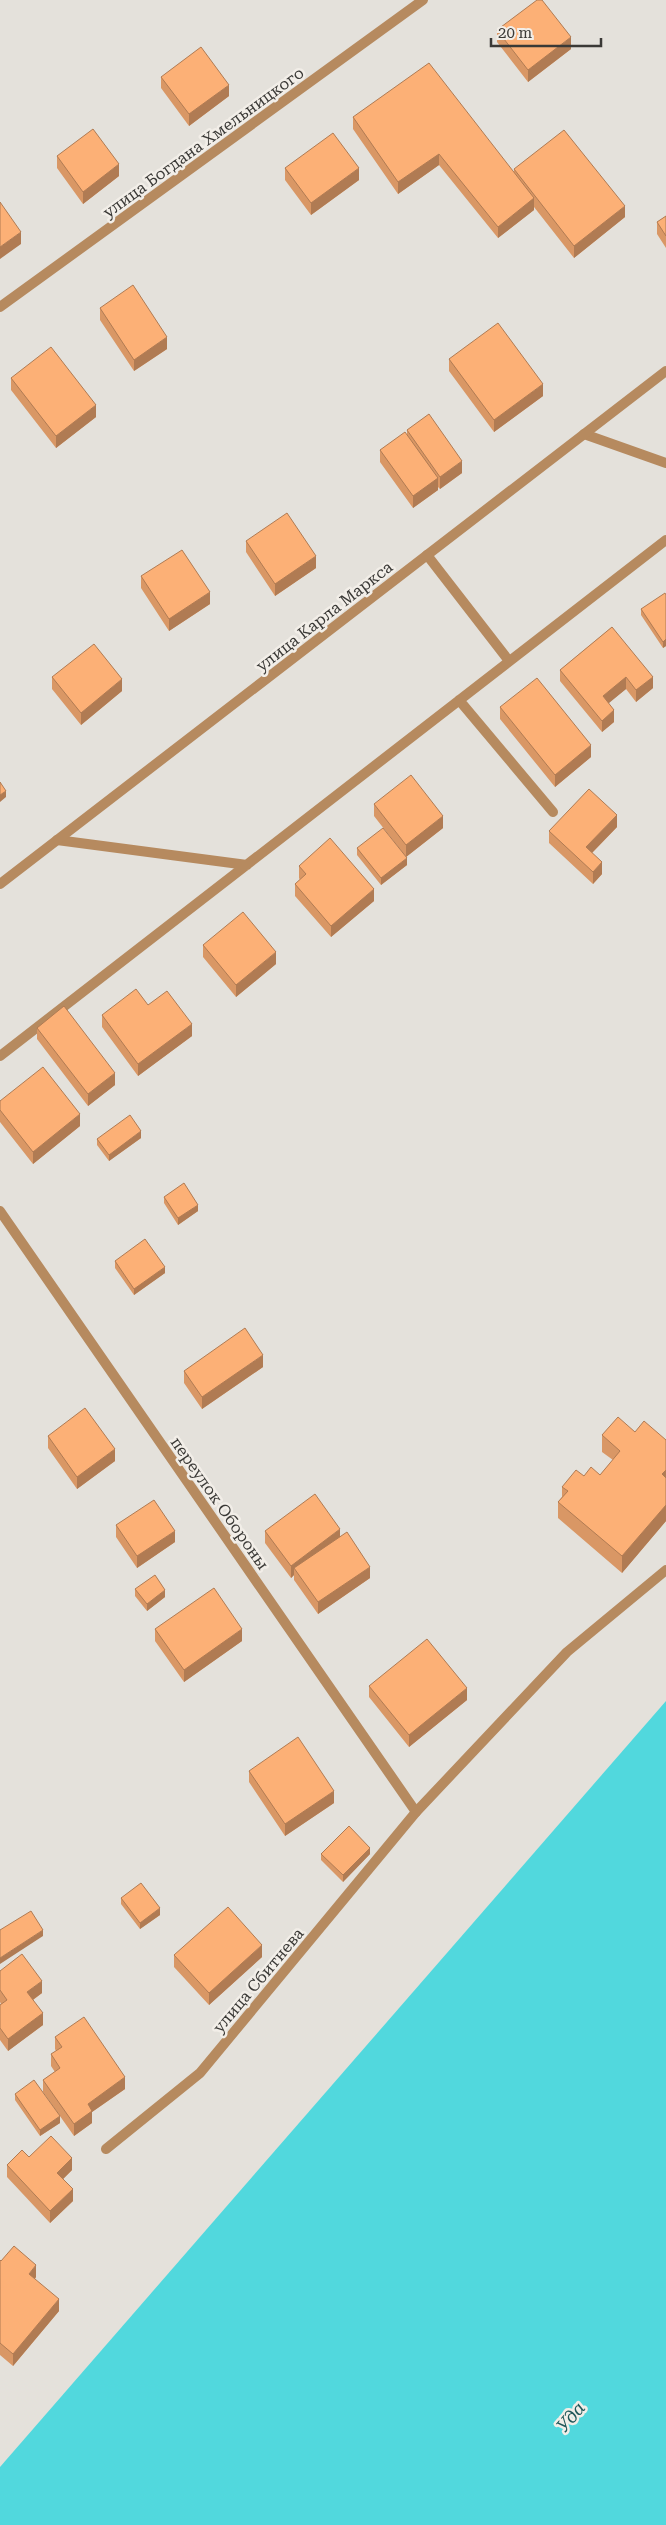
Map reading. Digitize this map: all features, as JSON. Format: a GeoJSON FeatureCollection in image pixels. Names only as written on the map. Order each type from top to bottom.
{"type":"FeatureCollection","features":[{"type":"Feature","properties":{"kind":"street","name":"улица Богдана Хмельницкого"},"geometry":{"type":"LineString","coordinates":[[0,307],[423,0]]}},
{"type":"Feature","properties":{"kind":"street","name":"улица Карла Маркса"},"geometry":{"type":"LineString","coordinates":[[0,884],[666,371]]}},
{"type":"Feature","properties":{"kind":"street"},"geometry":{"type":"LineString","coordinates":[[584,434],[666,463]]}},
{"type":"Feature","properties":{"kind":"street"},"geometry":{"type":"LineString","coordinates":[[0,1056],[666,540]]}},
{"type":"Feature","properties":{"kind":"street"},"geometry":{"type":"LineString","coordinates":[[426,555],[509,662]]}},
{"type":"Feature","properties":{"kind":"street"},"geometry":{"type":"LineString","coordinates":[[459,700],[553,812]]}},
{"type":"Feature","properties":{"kind":"street"},"geometry":{"type":"LineString","coordinates":[[57,840],[247,865]]}},
{"type":"Feature","properties":{"kind":"street","name":"переулок Обороны"},"geometry":{"type":"LineString","coordinates":[[0,1211],[416,1812]]}},
{"type":"Feature","properties":{"kind":"street","name":"улица Сбитнева"},"geometry":{"type":"LineString","coordinates":[[106,2149],[200,2073],[416,1812],[567,1652],[666,1570]]}},
{"type":"Feature","properties":{"kind":"water","name":"Уда"},"geometry":{"type":"Polygon","coordinates":[[[666,1701],[666,2525],[0,2525],[0,2467],[666,1701]]]}},
{"type":"Feature","properties":{"kind":"building"},"geometry":{"type":"Polygon","coordinates":[[[537,0],[542,0],[571,37],[528,70],[497,30],[537,0]]]}},
{"type":"Feature","properties":{"kind":"building"},"geometry":{"type":"Polygon","coordinates":[[[201,47],[229,85],[189,114],[161,77],[201,47]]]}},
{"type":"Feature","properties":{"kind":"building"},"geometry":{"type":"Polygon","coordinates":[[[429,63],[534,198],[498,227],[439,154],[398,182],[353,117],[429,63]]]}},
{"type":"Feature","properties":{"kind":"building"},"geometry":{"type":"Polygon","coordinates":[[[93,129],[119,164],[83,192],[57,156],[93,129]]]}},
{"type":"Feature","properties":{"kind":"building"},"geometry":{"type":"Polygon","coordinates":[[[564,130],[625,206],[574,246],[514,169],[564,130]]]}},
{"type":"Feature","properties":{"kind":"building"},"geometry":{"type":"Polygon","coordinates":[[[333,133],[359,168],[311,203],[285,168],[333,133]]]}},
{"type":"Feature","properties":{"kind":"building"},"geometry":{"type":"Polygon","coordinates":[[[0,202],[21,232],[0,247],[0,202]]]}},
{"type":"Feature","properties":{"kind":"building"},"geometry":{"type":"Polygon","coordinates":[[[666,216],[666,236],[657,222],[666,216]]]}},
{"type":"Feature","properties":{"kind":"building"},"geometry":{"type":"Polygon","coordinates":[[[133,285],[167,337],[134,360],[100,308],[133,285]]]}},
{"type":"Feature","properties":{"kind":"building"},"geometry":{"type":"Polygon","coordinates":[[[498,323],[543,384],[494,420],[449,359],[498,323]]]}},
{"type":"Feature","properties":{"kind":"building"},"geometry":{"type":"Polygon","coordinates":[[[51,347],[96,405],[56,436],[11,378],[51,347]]]}},
{"type":"Feature","properties":{"kind":"building"},"geometry":{"type":"Polygon","coordinates":[[[429,414],[462,461],[440,477],[407,430],[429,414]]]}},
{"type":"Feature","properties":{"kind":"building"},"geometry":{"type":"Polygon","coordinates":[[[405,432],[438,478],[413,496],[380,450],[405,432]]]}},
{"type":"Feature","properties":{"kind":"building"},"geometry":{"type":"Polygon","coordinates":[[[287,513],[316,556],[275,584],[246,541],[287,513]]]}},
{"type":"Feature","properties":{"kind":"building"},"geometry":{"type":"Polygon","coordinates":[[[182,550],[210,592],[169,619],[141,576],[182,550]]]}},
{"type":"Feature","properties":{"kind":"building"},"geometry":{"type":"Polygon","coordinates":[[[665,593],[666,639],[663,642],[641,609],[665,593]]]}},
{"type":"Feature","properties":{"kind":"building"},"geometry":{"type":"Polygon","coordinates":[[[612,627],[653,677],[636,690],[626,677],[603,696],[614,710],[602,721],[560,670],[612,627]]]}},
{"type":"Feature","properties":{"kind":"building"},"geometry":{"type":"Polygon","coordinates":[[[94,644],[122,679],[81,713],[52,677],[94,644]]]}},
{"type":"Feature","properties":{"kind":"building"},"geometry":{"type":"Polygon","coordinates":[[[537,678],[591,745],[555,775],[500,707],[537,678]]]}},
{"type":"Feature","properties":{"kind":"building"},"geometry":{"type":"Polygon","coordinates":[[[411,775],[443,816],[406,845],[374,804],[411,775]]]}},
{"type":"Feature","properties":{"kind":"building"},"geometry":{"type":"Polygon","coordinates":[[[0,782],[6,791],[0,795],[0,782]]]}},
{"type":"Feature","properties":{"kind":"building"},"geometry":{"type":"Polygon","coordinates":[[[589,789],[617,815],[586,847],[602,862],[593,872],[549,831],[589,789]]]}},
{"type":"Feature","properties":{"kind":"building"},"geometry":{"type":"Polygon","coordinates":[[[383,828],[407,858],[381,878],[357,848],[383,828]]]}},
{"type":"Feature","properties":{"kind":"building"},"geometry":{"type":"Polygon","coordinates":[[[330,838],[374,889],[331,926],[295,884],[306,874],[299,866],[330,838]]]}},
{"type":"Feature","properties":{"kind":"building"},"geometry":{"type":"Polygon","coordinates":[[[243,912],[276,952],[236,985],[203,945],[243,912]]]}},
{"type":"Feature","properties":{"kind":"building"},"geometry":{"type":"Polygon","coordinates":[[[136,989],[148,1005],[167,991],[192,1024],[138,1064],[102,1015],[136,989]]]}},
{"type":"Feature","properties":{"kind":"building"},"geometry":{"type":"Polygon","coordinates":[[[64,1006],[115,1073],[88,1094],[37,1028],[64,1006]]]}},
{"type":"Feature","properties":{"kind":"building"},"geometry":{"type":"Polygon","coordinates":[[[43,1067],[80,1114],[33,1152],[0,1110],[0,1101],[43,1067]]]}},
{"type":"Feature","properties":{"kind":"building"},"geometry":{"type":"Polygon","coordinates":[[[130,1115],[141,1131],[109,1155],[97,1139],[130,1115]]]}},
{"type":"Feature","properties":{"kind":"building"},"geometry":{"type":"Polygon","coordinates":[[[184,1183],[198,1205],[178,1218],[164,1197],[184,1183]]]}},
{"type":"Feature","properties":{"kind":"building"},"geometry":{"type":"Polygon","coordinates":[[[145,1239],[165,1267],[134,1289],[115,1261],[145,1239]]]}},
{"type":"Feature","properties":{"kind":"building"},"geometry":{"type":"Polygon","coordinates":[[[245,1328],[263,1355],[202,1397],[184,1371],[245,1328]]]}},
{"type":"Feature","properties":{"kind":"building"},"geometry":{"type":"Polygon","coordinates":[[[85,1408],[115,1449],[77,1477],[48,1436],[85,1408]]]}},
{"type":"Feature","properties":{"kind":"building"},"geometry":{"type":"Polygon","coordinates":[[[618,1417],[635,1432],[644,1421],[666,1440],[666,1470],[662,1474],[666,1478],[666,1505],[622,1556],[558,1502],[568,1491],[562,1487],[576,1470],[584,1476],[591,1467],[600,1475],[620,1451],[602,1435],[618,1417]]]}},
{"type":"Feature","properties":{"kind":"building"},"geometry":{"type":"Polygon","coordinates":[[[315,1494],[340,1529],[291,1566],[265,1531],[315,1494]]]}},
{"type":"Feature","properties":{"kind":"building"},"geometry":{"type":"Polygon","coordinates":[[[154,1500],[175,1531],[137,1556],[116,1525],[154,1500]]]}},
{"type":"Feature","properties":{"kind":"building"},"geometry":{"type":"Polygon","coordinates":[[[347,1532],[370,1567],[318,1602],[294,1568],[347,1532]]]}},
{"type":"Feature","properties":{"kind":"building"},"geometry":{"type":"Polygon","coordinates":[[[155,1575],[165,1590],[147,1604],[135,1589],[155,1575]]]}},
{"type":"Feature","properties":{"kind":"building"},"geometry":{"type":"Polygon","coordinates":[[[214,1588],[242,1629],[184,1670],[155,1629],[214,1588]]]}},
{"type":"Feature","properties":{"kind":"building"},"geometry":{"type":"Polygon","coordinates":[[[427,1639],[467,1688],[409,1735],[369,1686],[427,1639]]]}},
{"type":"Feature","properties":{"kind":"building"},"geometry":{"type":"Polygon","coordinates":[[[298,1737],[334,1791],[285,1824],[249,1771],[298,1737]]]}},
{"type":"Feature","properties":{"kind":"building"},"geometry":{"type":"Polygon","coordinates":[[[349,1826],[370,1848],[343,1875],[321,1854],[349,1826]]]}},
{"type":"Feature","properties":{"kind":"building"},"geometry":{"type":"Polygon","coordinates":[[[141,1883],[160,1908],[140,1923],[121,1898],[141,1883]]]}},
{"type":"Feature","properties":{"kind":"building"},"geometry":{"type":"Polygon","coordinates":[[[228,1907],[262,1945],[209,1993],[174,1955],[228,1907]]]}},
{"type":"Feature","properties":{"kind":"building"},"geometry":{"type":"Polygon","coordinates":[[[31,1911],[43,1930],[0,1958],[0,1930],[31,1911]]]}},
{"type":"Feature","properties":{"kind":"building"},"geometry":{"type":"Polygon","coordinates":[[[22,1954],[42,1981],[27,1992],[43,2013],[8,2039],[0,2028],[0,2005],[7,2000],[0,1990],[0,1971],[22,1954]]]}},
{"type":"Feature","properties":{"kind":"building"},"geometry":{"type":"Polygon","coordinates":[[[84,2017],[125,2077],[88,2104],[92,2111],[74,2124],[43,2080],[60,2068],[51,2054],[62,2047],[55,2037],[84,2017]]]}},
{"type":"Feature","properties":{"kind":"building"},"geometry":{"type":"Polygon","coordinates":[[[34,2080],[60,2116],[40,2130],[15,2094],[34,2080]]]}},
{"type":"Feature","properties":{"kind":"building"},"geometry":{"type":"Polygon","coordinates":[[[51,2136],[72,2158],[57,2173],[73,2189],[50,2211],[7,2165],[22,2150],[29,2157],[51,2136]]]}},
{"type":"Feature","properties":{"kind":"building"},"geometry":{"type":"Polygon","coordinates":[[[14,2246],[36,2265],[29,2274],[59,2299],[13,2354],[0,2343],[0,2260],[14,2246]]]}}]}
